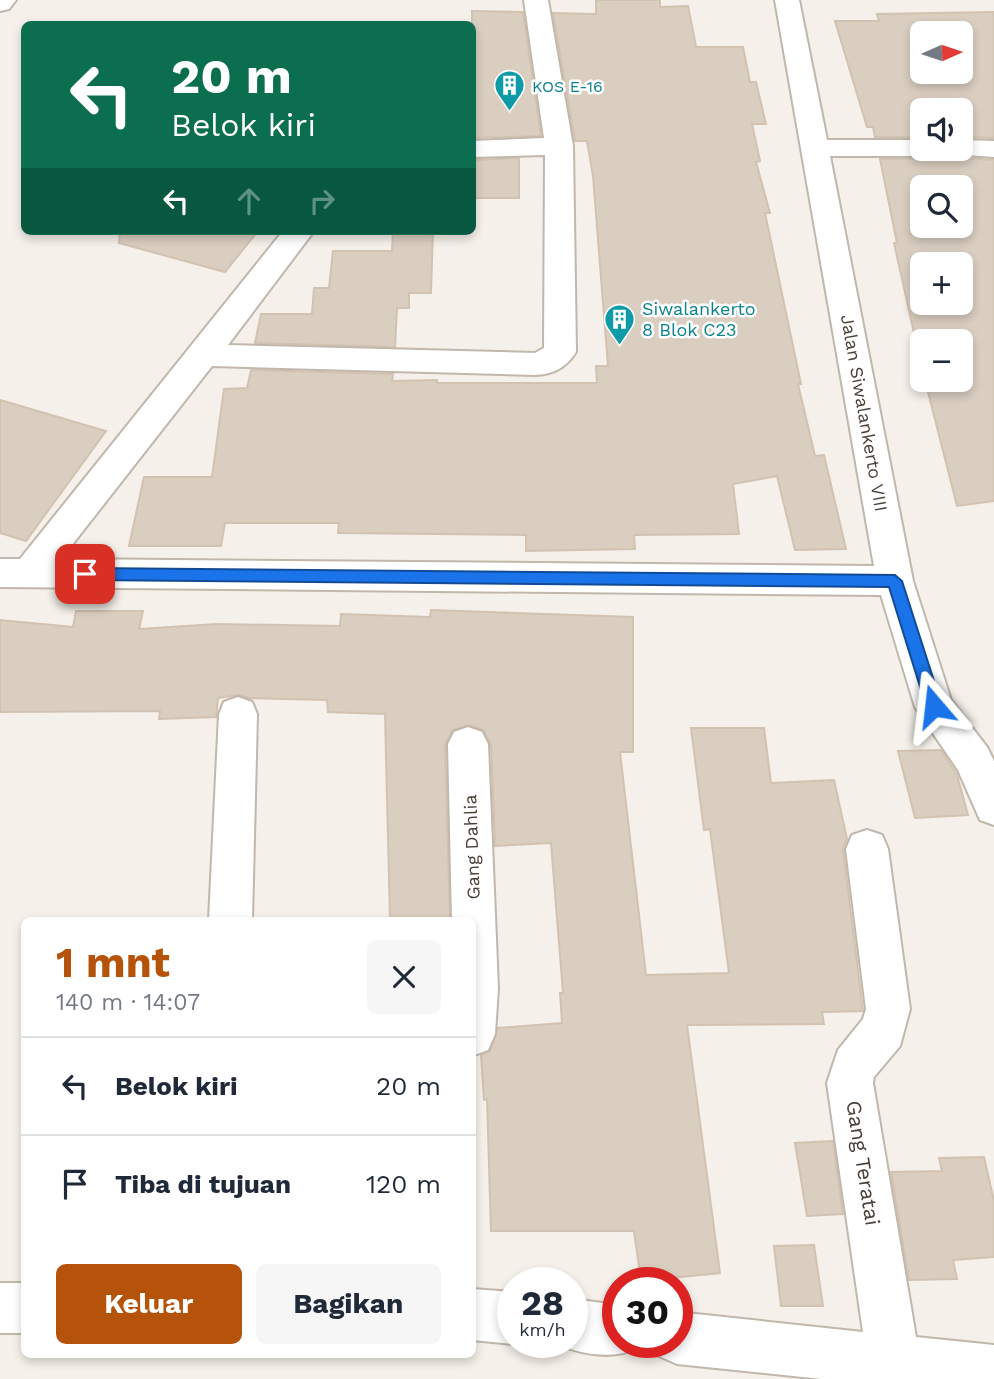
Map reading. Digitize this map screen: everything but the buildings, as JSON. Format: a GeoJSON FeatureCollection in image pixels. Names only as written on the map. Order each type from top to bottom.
{"type":"FeatureCollection","features":[{"type":"Feature","properties":{"kind":"street"},"geometry":{"type":"LineString","coordinates":[[0,4],[4,0]]}},
{"type":"Feature","properties":{"kind":"street"},"geometry":{"type":"LineString","coordinates":[[203,355],[535,364],[554,358],[561,346],[559,146],[536,0]]}},
{"type":"Feature","properties":{"kind":"street","name":"Jalan Siwalankerto VIII"},"geometry":{"type":"LineString","coordinates":[[787,0],[895,581],[934,706],[973,759],[994,807]]}},
{"type":"Feature","properties":{"kind":"street"},"geometry":{"type":"LineString","coordinates":[[476,149],[559,146]]}},
{"type":"Feature","properties":{"kind":"street"},"geometry":{"type":"LineString","coordinates":[[816,148],[910,148]]}},
{"type":"Feature","properties":{"kind":"street"},"geometry":{"type":"LineString","coordinates":[[973,148],[994,149]]}},
{"type":"Feature","properties":{"kind":"street"},"geometry":{"type":"LineString","coordinates":[[15,573],[203,355],[296,235]]}},
{"type":"Feature","properties":{"kind":"street"},"geometry":{"type":"LineString","coordinates":[[15,573],[895,581]]}},
{"type":"Feature","properties":{"kind":"street"},"geometry":{"type":"LineString","coordinates":[[230,917],[238,714]]}},
{"type":"Feature","properties":{"kind":"street","name":"Gang Dahlia"},"geometry":{"type":"LineString","coordinates":[[468,744],[474,917]]}},
{"type":"Feature","properties":{"kind":"street","name":"Gang Teratai"},"geometry":{"type":"LineString","coordinates":[[867,849],[888,1009],[884,1030],[854,1066],[850,1083],[894,1363]]}},
{"type":"Feature","properties":{"kind":"street"},"geometry":{"type":"LineString","coordinates":[[0,1308],[21,1308]]}},
{"type":"Feature","properties":{"kind":"street"},"geometry":{"type":"LineString","coordinates":[[476,1314],[497,1316]]}},
{"type":"Feature","properties":{"kind":"street"},"geometry":{"type":"LineString","coordinates":[[693,1340],[894,1363],[994,1371]]}},
{"type":"Feature","properties":{"kind":"place","name":"KOS E-16"},"geometry":{"type":"Point","coordinates":[509,113]}},
{"type":"Feature","properties":{"kind":"place","name":"Siwalankerto 8 Blok C23"},"geometry":{"type":"Point","coordinates":[619,346]}},
{"type":"Feature","properties":{"kind":"route"},"geometry":{"type":"LineString","coordinates":[[85,574],[895,581],[934,706]]}}]}
